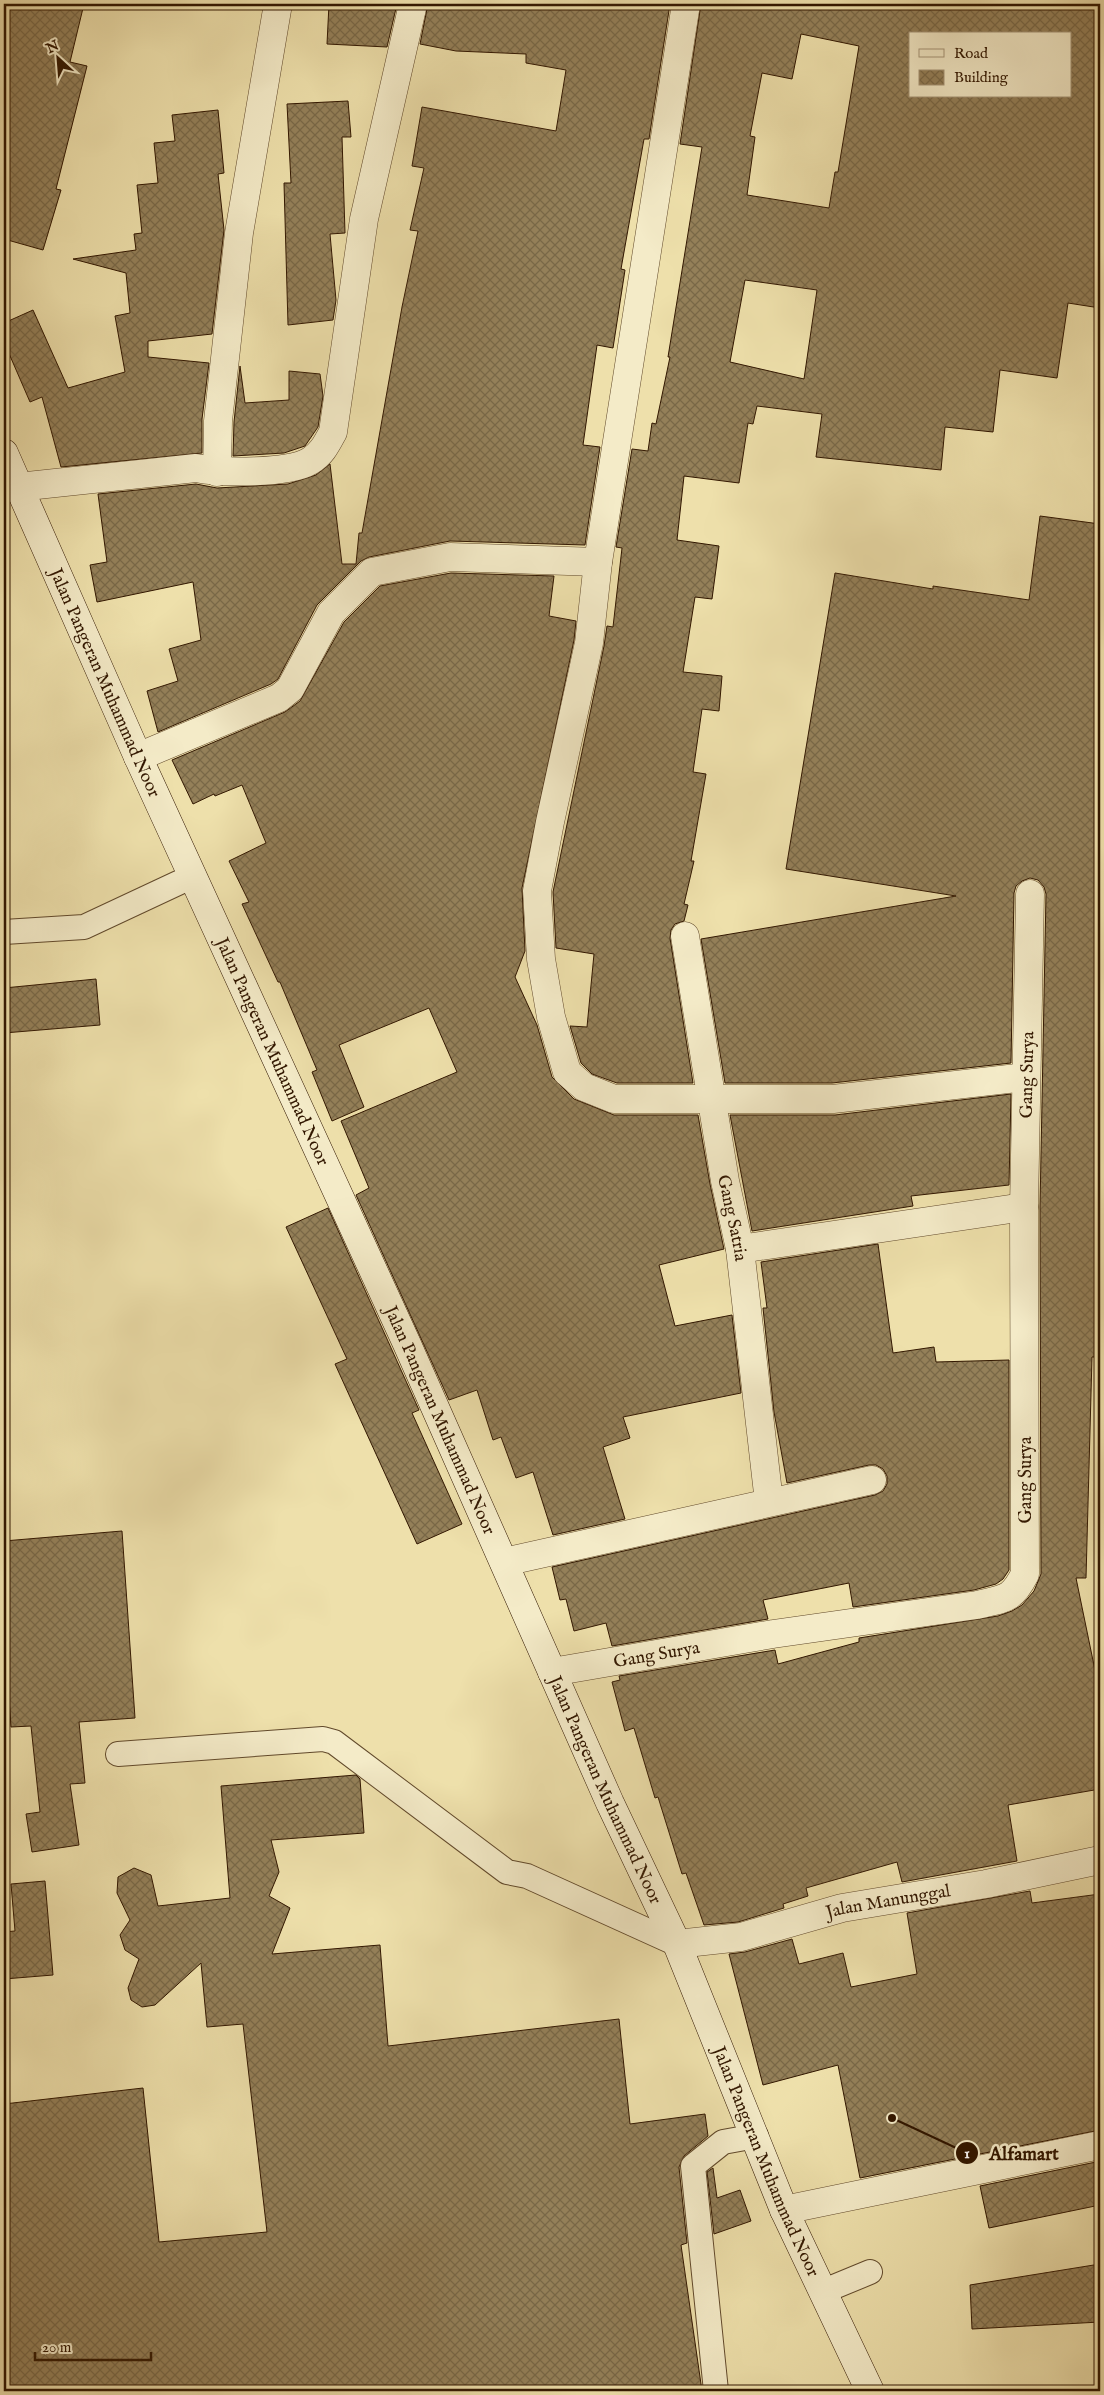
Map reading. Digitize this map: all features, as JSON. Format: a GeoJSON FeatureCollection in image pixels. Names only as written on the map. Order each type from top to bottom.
{"type":"FeatureCollection","features":[{"type":"Feature","properties":{"kind":"street"},"geometry":{"type":"LineString","coordinates":[[218,472],[218,421],[239,233],[278,4]]}},
{"type":"Feature","properties":{"kind":"street"},"geometry":{"type":"LineString","coordinates":[[18,487],[196,468],[218,472],[297,467],[323,451],[333,432],[364,220],[413,4]]}},
{"type":"Feature","properties":{"kind":"street"},"geometry":{"type":"LineString","coordinates":[[686,4],[598,562],[589,642],[537,891],[541,960],[551,1017],[567,1072],[584,1086],[614,1099],[833,1099],[1026,1077]]}},
{"type":"Feature","properties":{"kind":"street","name":"Jalan Pangeran Muhammad Noor"},"geometry":{"type":"LineString","coordinates":[[4,453],[138,757],[504,1562],[610,1804],[677,1944],[756,2136],[784,2210],[870,2391]]}},
{"type":"Feature","properties":{"kind":"street"},"geometry":{"type":"LineString","coordinates":[[138,757],[279,698],[290,689],[331,614],[372,572],[450,557],[598,562]]}},
{"type":"Feature","properties":{"kind":"street","name":"Gang Surya"},"geometry":{"type":"LineString","coordinates":[[552,1672],[773,1634],[978,1605],[1008,1598],[1016,1591],[1025,1574],[1024,1207],[1030,894]]}},
{"type":"Feature","properties":{"kind":"street","name":"Gang Satria"},"geometry":{"type":"LineString","coordinates":[[685,936],[725,1181],[740,1249],[769,1502]]}},
{"type":"Feature","properties":{"kind":"street"},"geometry":{"type":"LineString","coordinates":[[740,1249],[1024,1207]]}},
{"type":"Feature","properties":{"kind":"street"},"geometry":{"type":"LineString","coordinates":[[504,1562],[872,1480]]}},
{"type":"Feature","properties":{"kind":"street","name":"Jalan Manunggal"},"geometry":{"type":"LineString","coordinates":[[677,1944],[742,1937],[842,1908],[986,1884],[1100,1860]]}},
{"type":"Feature","properties":{"kind":"street"},"geometry":{"type":"LineString","coordinates":[[784,2210],[1100,2145]]}},
{"type":"Feature","properties":{"kind":"lane"},"geometry":{"type":"LineString","coordinates":[[4,932],[84,926],[193,876]]}},
{"type":"Feature","properties":{"kind":"lane"},"geometry":{"type":"LineString","coordinates":[[118,1754],[323,1739],[334,1742],[507,1872],[527,1876],[677,1944]]}},
{"type":"Feature","properties":{"kind":"lane"},"geometry":{"type":"LineString","coordinates":[[716,2391],[693,2166],[723,2142],[756,2136]]}},
{"type":"Feature","properties":{"kind":"lane"},"geometry":{"type":"LineString","coordinates":[[824,2292],[870,2272]]}},
{"type":"Feature","properties":{"kind":"building"},"geometry":{"type":"Polygon","coordinates":[[[4,4],[84,4],[70,62],[87,66],[56,189],[61,190],[43,250],[4,239],[4,4]]]}},
{"type":"Feature","properties":{"kind":"building"},"geometry":{"type":"Polygon","coordinates":[[[329,4],[397,4],[387,47],[327,44],[329,4]]]}},
{"type":"Feature","properties":{"kind":"building"},"geometry":{"type":"Polygon","coordinates":[[[428,4],[670,4],[649,139],[644,139],[621,269],[625,270],[613,348],[597,345],[583,445],[600,447],[585,545],[450,541],[369,557],[361,561],[317,605],[278,679],[271,684],[158,732],[147,691],[178,681],[169,649],[201,640],[193,582],[97,602],[90,565],[107,562],[98,494],[196,484],[217,488],[288,484],[316,475],[330,464],[342,564],[356,564],[359,533],[362,533],[402,307],[418,231],[410,230],[424,168],[412,166],[422,107],[556,131],[566,70],[526,63],[526,54],[456,51],[420,44],[428,4]]]}},
{"type":"Feature","properties":{"kind":"building"},"geometry":{"type":"Polygon","coordinates":[[[701,4],[1100,4],[1100,308],[1068,303],[1057,378],[1000,370],[993,432],[945,427],[941,470],[816,457],[822,414],[757,406],[753,424],[748,423],[739,483],[684,476],[677,540],[719,546],[712,599],[695,597],[683,672],[722,676],[719,711],[702,709],[693,772],[706,774],[691,861],[694,861],[684,904],[688,905],[684,921],[675,924],[671,930],[670,938],[693,1083],[617,1083],[592,1074],[581,1063],[570,1026],[587,1027],[594,954],[556,948],[553,892],[607,626],[613,627],[622,548],[616,547],[632,449],[648,451],[652,423],[656,424],[670,357],[668,357],[702,147],[680,144],[701,4]],[[801,34],[792,79],[762,73],[750,136],[755,137],[747,195],[829,208],[835,172],[838,172],[859,46],[801,34]],[[745,280],[730,362],[804,379],[817,290],[745,280]]]}},
{"type":"Feature","properties":{"kind":"building"},"geometry":{"type":"Polygon","coordinates":[[[348,101],[351,137],[342,137],[345,233],[330,234],[336,300],[333,320],[288,325],[284,183],[291,183],[287,104],[348,101]]]}},
{"type":"Feature","properties":{"kind":"building"},"geometry":{"type":"Polygon","coordinates":[[[218,110],[224,173],[218,174],[224,230],[212,334],[148,341],[148,357],[209,363],[202,419],[202,453],[61,467],[42,397],[30,402],[4,342],[4,323],[33,310],[68,388],[125,372],[115,316],[130,313],[126,273],[73,259],[136,250],[134,234],[142,233],[137,185],[158,183],[154,143],[175,141],[172,115],[218,110]]]}},
{"type":"Feature","properties":{"kind":"building"},"geometry":{"type":"Polygon","coordinates":[[[240,366],[245,403],[289,400],[289,371],[320,374],[323,396],[318,427],[305,446],[284,453],[233,456],[234,422],[240,366]]]}},
{"type":"Feature","properties":{"kind":"building"},"geometry":{"type":"Polygon","coordinates":[[[1040,516],[1100,524],[1100,1269],[1098,1357],[1092,1357],[1086,1578],[1076,1578],[1097,1680],[1100,1679],[1100,1789],[1008,1805],[1017,1861],[902,1882],[897,1862],[806,1888],[808,1896],[783,1904],[784,1908],[738,1922],[704,1925],[686,1873],[682,1874],[658,1797],[655,1798],[634,1728],[625,1731],[612,1682],[620,1680],[619,1676],[775,1650],[778,1664],[859,1642],[859,1638],[998,1616],[1022,1605],[1034,1591],[1041,1574],[1040,1207],[1046,894],[1044,887],[1038,880],[1030,878],[1016,886],[1014,893],[1011,1063],[832,1083],[725,1083],[701,939],[956,896],[786,869],[835,573],[933,589],[933,586],[1029,600],[1040,516]]]}},
{"type":"Feature","properties":{"kind":"building"},"geometry":{"type":"Polygon","coordinates":[[[451,573],[554,576],[549,616],[576,621],[574,640],[522,888],[525,951],[515,977],[537,1025],[552,1077],[574,1099],[614,1115],[698,1115],[724,1249],[659,1265],[675,1326],[732,1315],[741,1393],[623,1417],[630,1438],[603,1447],[625,1519],[553,1535],[533,1472],[516,1478],[501,1437],[493,1440],[477,1390],[449,1400],[356,1195],[369,1188],[341,1121],[457,1072],[429,1008],[339,1045],[364,1107],[332,1121],[312,1072],[317,1070],[280,982],[278,982],[242,904],[249,902],[229,861],[266,843],[242,785],[215,796],[214,794],[193,804],[172,760],[285,712],[300,701],[344,622],[380,586],[451,573]]]}},
{"type":"Feature","properties":{"kind":"building"},"geometry":{"type":"Polygon","coordinates":[[[96,979],[100,1025],[4,1033],[4,988],[96,979]]]}},
{"type":"Feature","properties":{"kind":"building"},"geometry":{"type":"Polygon","coordinates":[[[1011,1094],[1009,1185],[911,1196],[913,1206],[752,1231],[730,1115],[835,1115],[1011,1094]]]}},
{"type":"Feature","properties":{"kind":"building"},"geometry":{"type":"Polygon","coordinates":[[[328,1208],[419,1410],[412,1413],[462,1524],[417,1544],[335,1364],[347,1359],[286,1227],[328,1208]]]}},
{"type":"Feature","properties":{"kind":"building"},"geometry":{"type":"Polygon","coordinates":[[[878,1244],[893,1353],[934,1347],[936,1362],[1009,1360],[1009,1570],[1003,1579],[996,1584],[974,1590],[853,1607],[849,1583],[763,1600],[768,1619],[612,1646],[606,1623],[574,1631],[566,1599],[560,1600],[552,1567],[875,1495],[883,1491],[887,1484],[887,1476],[883,1469],[876,1465],[787,1483],[774,1412],[763,1308],[767,1308],[761,1262],[878,1244]]]}},
{"type":"Feature","properties":{"kind":"building"},"geometry":{"type":"Polygon","coordinates":[[[122,1531],[135,1718],[79,1722],[85,1783],[70,1784],[79,1845],[32,1852],[26,1814],[40,1812],[31,1726],[11,1727],[4,1628],[4,1541],[122,1531]]]}},
{"type":"Feature","properties":{"kind":"building"},"geometry":{"type":"Polygon","coordinates":[[[356,1775],[360,1779],[364,1833],[271,1840],[279,1872],[269,1896],[290,1908],[272,1954],[380,1945],[388,2046],[619,2019],[630,2124],[705,2114],[708,2136],[684,2156],[679,2167],[687,2243],[681,2245],[702,2391],[4,2391],[4,2104],[143,2088],[159,2242],[267,2232],[243,2024],[207,2027],[201,1963],[155,2005],[142,2007],[131,2000],[128,1988],[139,1959],[125,1950],[120,1935],[130,1920],[117,1893],[118,1877],[134,1868],[151,1875],[158,1906],[230,1898],[221,1786],[356,1775]]]}},
{"type":"Feature","properties":{"kind":"building"},"geometry":{"type":"Polygon","coordinates":[[[45,1881],[53,1975],[4,1979],[4,1932],[15,1931],[11,1884],[45,1881]]]}},
{"type":"Feature","properties":{"kind":"building"},"geometry":{"type":"Polygon","coordinates":[[[1030,1891],[1032,1903],[1100,1894],[1100,2130],[860,2178],[838,2065],[763,2085],[729,1954],[745,1952],[792,1939],[799,1964],[843,1953],[851,1987],[917,1974],[907,1913],[1030,1891]]]}},
{"type":"Feature","properties":{"kind":"building"},"geometry":{"type":"Polygon","coordinates":[[[1096,2162],[1100,2184],[1100,2205],[989,2228],[980,2186],[1096,2162]]]}},
{"type":"Feature","properties":{"kind":"building"},"geometry":{"type":"Polygon","coordinates":[[[713,2168],[717,2198],[740,2190],[751,2221],[714,2234],[707,2172],[713,2168]]]}},
{"type":"Feature","properties":{"kind":"building"},"geometry":{"type":"Polygon","coordinates":[[[1100,2264],[1100,2322],[972,2329],[970,2285],[1100,2264]]]}},
{"type":"Feature","properties":{"kind":"place","name":"Alfamart"},"geometry":{"type":"Point","coordinates":[892,2118]}}]}
